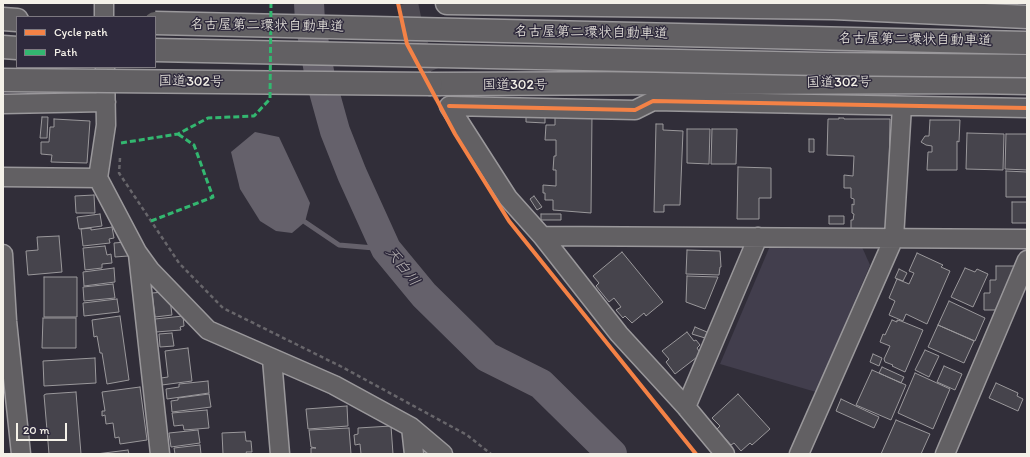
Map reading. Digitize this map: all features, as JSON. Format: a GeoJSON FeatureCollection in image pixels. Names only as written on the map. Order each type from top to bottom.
{"type":"FeatureCollection","features":[{"type":"Feature","properties":{"kind":"highway"},"geometry":{"type":"LineString","coordinates":[[447,3],[834,8],[1027,16]]}},
{"type":"Feature","properties":{"kind":"highway"},"geometry":{"type":"LineString","coordinates":[[3,19],[16,20]]}},
{"type":"Feature","properties":{"kind":"highway","name":"名古屋第二環状自動車道"},"geometry":{"type":"LineString","coordinates":[[156,23],[1027,43]]}},
{"type":"Feature","properties":{"kind":"highway"},"geometry":{"type":"LineString","coordinates":[[3,47],[16,48]]}},
{"type":"Feature","properties":{"kind":"highway","name":"名古屋第二環状自動車道"},"geometry":{"type":"LineString","coordinates":[[156,50],[822,64],[1027,66]]}},
{"type":"Feature","properties":{"kind":"highway","name":"国道302号"},"geometry":{"type":"LineString","coordinates":[[3,80],[431,84],[1027,83]]}},
{"type":"Feature","properties":{"kind":"street"},"geometry":{"type":"LineString","coordinates":[[104,3],[104,16]]}},
{"type":"Feature","properties":{"kind":"street"},"geometry":{"type":"LineString","coordinates":[[105,68],[106,125],[98,178],[137,252],[150,270],[208,330],[334,385],[411,427],[443,454]]}},
{"type":"Feature","properties":{"kind":"street"},"geometry":{"type":"LineString","coordinates":[[725,454],[686,407],[619,334],[542,236],[508,198],[449,106],[635,110],[653,101],[1027,108]]}},
{"type":"Feature","properties":{"kind":"street"},"geometry":{"type":"LineString","coordinates":[[3,104],[106,102]]}},
{"type":"Feature","properties":{"kind":"street"},"geometry":{"type":"LineString","coordinates":[[799,454],[894,238],[902,106]]}},
{"type":"Feature","properties":{"kind":"street"},"geometry":{"type":"LineString","coordinates":[[3,178],[98,178]]}},
{"type":"Feature","properties":{"kind":"street"},"geometry":{"type":"LineString","coordinates":[[542,236],[1027,240]]}},
{"type":"Feature","properties":{"kind":"street"},"geometry":{"type":"LineString","coordinates":[[686,407],[758,237]]}},
{"type":"Feature","properties":{"kind":"street"},"geometry":{"type":"LineString","coordinates":[[137,252],[160,454]]}},
{"type":"Feature","properties":{"kind":"street"},"geometry":{"type":"LineString","coordinates":[[3,254],[5,321],[21,454]]}},
{"type":"Feature","properties":{"kind":"street"},"geometry":{"type":"LineString","coordinates":[[945,454],[1027,260]]}},
{"type":"Feature","properties":{"kind":"street"},"geometry":{"type":"LineString","coordinates":[[272,358],[280,454]]}},
{"type":"Feature","properties":{"kind":"street"},"geometry":{"type":"LineString","coordinates":[[411,427],[414,454]]}},
{"type":"Feature","properties":{"kind":"path"},"geometry":{"type":"LineString","coordinates":[[121,151],[119,173],[179,263],[223,308],[342,367],[467,435],[491,454]]}},
{"type":"Feature","properties":{"kind":"shaded area"},"geometry":{"type":"Polygon","coordinates":[[[255,132],[279,137],[310,203],[305,222],[292,233],[276,231],[260,221],[240,189],[231,152],[255,132]]]}},
{"type":"Feature","properties":{"kind":"shaded area"},"geometry":{"type":"Polygon","coordinates":[[[770,246],[862,247],[870,265],[816,392],[720,364],[770,246]]]}},
{"type":"Feature","properties":{"kind":"building"},"geometry":{"type":"Polygon","coordinates":[[[526,115],[545,116],[545,123],[526,122],[526,115]]]}},
{"type":"Feature","properties":{"kind":"building"},"geometry":{"type":"Polygon","coordinates":[[[592,115],[591,213],[553,210],[553,200],[545,200],[543,185],[556,186],[556,170],[553,170],[554,156],[556,156],[556,140],[545,140],[546,125],[555,125],[555,116],[592,115]]]}},
{"type":"Feature","properties":{"kind":"building"},"geometry":{"type":"Polygon","coordinates":[[[42,117],[48,117],[47,138],[40,138],[42,117]]]}},
{"type":"Feature","properties":{"kind":"building"},"geometry":{"type":"Polygon","coordinates":[[[54,119],[90,121],[87,163],[51,162],[52,155],[41,154],[41,142],[49,142],[50,127],[54,127],[54,119]]]}},
{"type":"Feature","properties":{"kind":"building"},"geometry":{"type":"Polygon","coordinates":[[[828,119],[890,119],[888,230],[851,229],[851,220],[853,220],[854,214],[852,213],[852,204],[854,205],[854,199],[851,198],[851,188],[844,188],[844,175],[853,176],[854,156],[827,155],[828,119]]]}},
{"type":"Feature","properties":{"kind":"building"},"geometry":{"type":"Polygon","coordinates":[[[930,120],[960,120],[959,142],[957,141],[957,170],[927,170],[928,152],[932,152],[932,146],[921,142],[925,136],[929,136],[930,120]]]}},
{"type":"Feature","properties":{"kind":"building"},"geometry":{"type":"Polygon","coordinates":[[[656,124],[663,124],[663,130],[683,131],[680,205],[664,205],[664,212],[654,212],[656,124]]]}},
{"type":"Feature","properties":{"kind":"building"},"geometry":{"type":"Polygon","coordinates":[[[687,129],[710,129],[709,164],[687,163],[687,129]]]}},
{"type":"Feature","properties":{"kind":"building"},"geometry":{"type":"Polygon","coordinates":[[[712,129],[737,129],[736,164],[711,164],[712,129]]]}},
{"type":"Feature","properties":{"kind":"building"},"geometry":{"type":"Polygon","coordinates":[[[967,133],[1004,134],[1003,170],[966,169],[967,133]]]}},
{"type":"Feature","properties":{"kind":"building"},"geometry":{"type":"Polygon","coordinates":[[[1006,134],[1027,134],[1027,170],[1005,169],[1006,134]]]}},
{"type":"Feature","properties":{"kind":"building"},"geometry":{"type":"Polygon","coordinates":[[[809,139],[814,139],[814,152],[809,152],[809,139]]]}},
{"type":"Feature","properties":{"kind":"building"},"geometry":{"type":"Polygon","coordinates":[[[738,167],[771,168],[771,198],[759,198],[759,219],[737,219],[738,167]]]}},
{"type":"Feature","properties":{"kind":"building"},"geometry":{"type":"Polygon","coordinates":[[[1006,171],[1027,172],[1027,197],[1006,197],[1006,171]]]}},
{"type":"Feature","properties":{"kind":"building"},"geometry":{"type":"Polygon","coordinates":[[[94,195],[95,213],[76,213],[75,196],[94,195]]]}},
{"type":"Feature","properties":{"kind":"building"},"geometry":{"type":"Polygon","coordinates":[[[534,196],[542,207],[537,210],[530,199],[534,196]]]}},
{"type":"Feature","properties":{"kind":"building"},"geometry":{"type":"Polygon","coordinates":[[[1012,202],[1027,202],[1027,223],[1012,223],[1012,202]]]}},
{"type":"Feature","properties":{"kind":"building"},"geometry":{"type":"Polygon","coordinates":[[[100,214],[102,226],[79,229],[77,217],[100,214]]]}},
{"type":"Feature","properties":{"kind":"building"},"geometry":{"type":"Polygon","coordinates":[[[541,214],[561,214],[561,220],[541,220],[541,214]]]}},
{"type":"Feature","properties":{"kind":"building"},"geometry":{"type":"Polygon","coordinates":[[[829,216],[844,216],[844,224],[829,224],[829,216]]]}},
{"type":"Feature","properties":{"kind":"building"},"geometry":{"type":"Polygon","coordinates":[[[112,227],[114,238],[109,239],[110,243],[83,246],[81,229],[91,228],[91,230],[112,227]]]}},
{"type":"Feature","properties":{"kind":"building"},"geometry":{"type":"Polygon","coordinates":[[[59,236],[62,272],[28,275],[26,251],[38,250],[37,237],[59,236]]]}},
{"type":"Feature","properties":{"kind":"building"},"geometry":{"type":"Polygon","coordinates":[[[126,242],[128,256],[115,257],[114,243],[126,242]]]}},
{"type":"Feature","properties":{"kind":"building"},"geometry":{"type":"Polygon","coordinates":[[[105,246],[107,255],[111,254],[112,263],[102,264],[102,268],[85,270],[83,248],[105,246]]]}},
{"type":"Feature","properties":{"kind":"building"},"geometry":{"type":"Polygon","coordinates":[[[687,250],[720,251],[721,267],[719,275],[686,274],[687,250]]]}},
{"type":"Feature","properties":{"kind":"building"},"geometry":{"type":"Polygon","coordinates":[[[622,252],[663,302],[646,316],[644,313],[632,323],[625,316],[623,318],[616,310],[621,307],[614,298],[609,302],[596,286],[599,283],[593,276],[622,252]]]}},
{"type":"Feature","properties":{"kind":"building"},"geometry":{"type":"Polygon","coordinates":[[[917,253],[943,265],[941,267],[950,271],[927,324],[906,314],[903,321],[889,315],[895,301],[889,298],[897,279],[909,284],[914,273],[909,271],[917,253]]]}},
{"type":"Feature","properties":{"kind":"building"},"geometry":{"type":"Polygon","coordinates":[[[996,266],[1017,266],[1004,310],[984,310],[984,293],[990,293],[990,280],[996,280],[996,266]]]}},
{"type":"Feature","properties":{"kind":"building"},"geometry":{"type":"Polygon","coordinates":[[[114,268],[115,282],[84,286],[83,272],[114,268]]]}},
{"type":"Feature","properties":{"kind":"building"},"geometry":{"type":"Polygon","coordinates":[[[965,268],[975,272],[977,269],[988,274],[973,307],[951,297],[965,268]]]}},
{"type":"Feature","properties":{"kind":"building"},"geometry":{"type":"Polygon","coordinates":[[[899,269],[907,273],[903,281],[895,278],[899,269]]]}},
{"type":"Feature","properties":{"kind":"building"},"geometry":{"type":"Polygon","coordinates":[[[687,276],[718,277],[705,309],[686,302],[687,276]]]}},
{"type":"Feature","properties":{"kind":"building"},"geometry":{"type":"Polygon","coordinates":[[[44,277],[77,277],[77,317],[44,317],[44,277]]]}},
{"type":"Feature","properties":{"kind":"building"},"geometry":{"type":"Polygon","coordinates":[[[113,284],[115,298],[84,301],[83,287],[113,284]]]}},
{"type":"Feature","properties":{"kind":"building"},"geometry":{"type":"Polygon","coordinates":[[[164,292],[170,299],[172,315],[155,317],[152,293],[164,292]]]}},
{"type":"Feature","properties":{"kind":"building"},"geometry":{"type":"Polygon","coordinates":[[[117,299],[119,312],[84,316],[83,303],[117,299]]]}},
{"type":"Feature","properties":{"kind":"building"},"geometry":{"type":"Polygon","coordinates":[[[949,301],[985,318],[975,341],[938,325],[949,301]]]}},
{"type":"Feature","properties":{"kind":"building"},"geometry":{"type":"Polygon","coordinates":[[[120,316],[129,380],[107,384],[102,353],[100,353],[97,336],[94,337],[92,320],[120,316]]]}},
{"type":"Feature","properties":{"kind":"building"},"geometry":{"type":"Polygon","coordinates":[[[183,316],[184,326],[180,327],[181,330],[156,332],[155,319],[183,316]]]}},
{"type":"Feature","properties":{"kind":"building"},"geometry":{"type":"Polygon","coordinates":[[[43,318],[76,318],[76,348],[42,348],[43,318]]]}},
{"type":"Feature","properties":{"kind":"building"},"geometry":{"type":"Polygon","coordinates":[[[892,320],[897,322],[897,320],[901,321],[923,330],[905,372],[885,362],[884,359],[890,346],[880,342],[892,320]]]}},
{"type":"Feature","properties":{"kind":"building"},"geometry":{"type":"Polygon","coordinates":[[[938,325],[974,341],[964,363],[928,347],[938,325]]]}},
{"type":"Feature","properties":{"kind":"building"},"geometry":{"type":"Polygon","coordinates":[[[695,327],[707,332],[705,338],[692,334],[695,327]]]}},
{"type":"Feature","properties":{"kind":"building"},"geometry":{"type":"Polygon","coordinates":[[[687,332],[694,341],[696,340],[700,345],[697,348],[701,354],[675,374],[666,362],[669,359],[662,351],[687,332]]]}},
{"type":"Feature","properties":{"kind":"building"},"geometry":{"type":"Polygon","coordinates":[[[172,333],[174,346],[160,347],[159,334],[172,333]]]}},
{"type":"Feature","properties":{"kind":"building"},"geometry":{"type":"Polygon","coordinates":[[[188,348],[192,381],[162,385],[161,378],[168,377],[165,351],[188,348]]]}},
{"type":"Feature","properties":{"kind":"building"},"geometry":{"type":"Polygon","coordinates":[[[925,350],[939,356],[929,377],[915,370],[925,350]]]}},
{"type":"Feature","properties":{"kind":"building"},"geometry":{"type":"Polygon","coordinates":[[[873,354],[882,358],[879,366],[870,362],[873,354]]]}},
{"type":"Feature","properties":{"kind":"building"},"geometry":{"type":"Polygon","coordinates":[[[95,358],[96,383],[44,386],[43,361],[95,358]]]}},
{"type":"Feature","properties":{"kind":"building"},"geometry":{"type":"Polygon","coordinates":[[[944,366],[962,374],[955,390],[937,382],[944,366]]]}},
{"type":"Feature","properties":{"kind":"building"},"geometry":{"type":"Polygon","coordinates":[[[882,367],[904,377],[901,383],[879,373],[882,367]]]}},
{"type":"Feature","properties":{"kind":"building"},"geometry":{"type":"Polygon","coordinates":[[[872,370],[906,385],[891,420],[856,405],[872,370]]]}},
{"type":"Feature","properties":{"kind":"building"},"geometry":{"type":"Polygon","coordinates":[[[915,373],[950,389],[933,429],[898,413],[915,373]]]}},
{"type":"Feature","properties":{"kind":"building"},"geometry":{"type":"Polygon","coordinates":[[[208,381],[209,393],[167,399],[166,389],[179,387],[179,384],[208,381]]]}},
{"type":"Feature","properties":{"kind":"building"},"geometry":{"type":"Polygon","coordinates":[[[996,383],[1018,393],[1017,396],[1023,399],[1018,411],[989,398],[996,383]]]}},
{"type":"Feature","properties":{"kind":"building"},"geometry":{"type":"Polygon","coordinates":[[[140,387],[147,440],[120,444],[119,437],[115,438],[113,423],[106,424],[105,415],[102,416],[102,411],[105,411],[102,392],[140,387]]]}},
{"type":"Feature","properties":{"kind":"building"},"geometry":{"type":"Polygon","coordinates":[[[76,392],[81,454],[49,454],[44,395],[76,392]]]}},
{"type":"Feature","properties":{"kind":"building"},"geometry":{"type":"Polygon","coordinates":[[[209,394],[211,407],[172,412],[171,401],[178,400],[178,398],[209,394]]]}},
{"type":"Feature","properties":{"kind":"building"},"geometry":{"type":"Polygon","coordinates":[[[738,394],[770,429],[752,445],[750,443],[741,451],[734,443],[731,445],[717,429],[720,426],[712,418],[738,394]]]}},
{"type":"Feature","properties":{"kind":"building"},"geometry":{"type":"Polygon","coordinates":[[[841,399],[879,417],[874,428],[836,411],[841,399]]]}},
{"type":"Feature","properties":{"kind":"building"},"geometry":{"type":"Polygon","coordinates":[[[347,406],[348,426],[308,429],[306,409],[347,406]]]}},
{"type":"Feature","properties":{"kind":"building"},"geometry":{"type":"Polygon","coordinates":[[[207,410],[209,428],[184,430],[183,425],[174,426],[172,413],[207,410]]]}},
{"type":"Feature","properties":{"kind":"building"},"geometry":{"type":"Polygon","coordinates":[[[896,420],[930,434],[921,454],[881,454],[896,420]]]}},
{"type":"Feature","properties":{"kind":"building"},"geometry":{"type":"Polygon","coordinates":[[[391,426],[393,454],[361,454],[360,444],[355,445],[354,435],[358,434],[358,428],[391,426]]]}},
{"type":"Feature","properties":{"kind":"building"},"geometry":{"type":"Polygon","coordinates":[[[349,428],[351,454],[311,454],[311,448],[316,448],[311,447],[309,430],[349,428]]]}},
{"type":"Feature","properties":{"kind":"building"},"geometry":{"type":"Polygon","coordinates":[[[198,430],[200,443],[171,447],[169,433],[198,430]]]}},
{"type":"Feature","properties":{"kind":"building"},"geometry":{"type":"Polygon","coordinates":[[[245,432],[246,441],[251,441],[252,452],[246,452],[247,454],[223,454],[222,433],[245,432]]]}},
{"type":"Feature","properties":{"kind":"building"},"geometry":{"type":"Polygon","coordinates":[[[200,445],[201,454],[175,454],[174,448],[200,445]]]}},
{"type":"Feature","properties":{"kind":"building"},"geometry":{"type":"Polygon","coordinates":[[[128,450],[129,454],[96,454],[128,450]]]}},
{"type":"Feature","properties":{"kind":"waterway","name":"天白川"},"geometry":{"type":"LineString","coordinates":[[309,3],[310,22],[320,77],[335,131],[352,174],[386,249],[424,295],[487,357],[541,384],[612,454]]}},
{"type":"Feature","properties":{"kind":"waterway"},"geometry":{"type":"LineString","coordinates":[[305,222],[339,245],[386,249]]}},
{"type":"Feature","properties":{"kind":"tunnel"},"geometry":{"type":"LineString","coordinates":[[409,3],[416,37],[439,91],[449,106]]}},
{"type":"Feature","properties":{"kind":"marked path"},"geometry":{"type":"LineString","coordinates":[[121,143],[178,134],[208,118],[254,116],[270,99],[271,3]]}},
{"type":"Feature","properties":{"kind":"marked path"},"geometry":{"type":"LineString","coordinates":[[151,221],[213,197],[194,145],[178,134]]}},
{"type":"Feature","properties":{"kind":"cycle path"},"geometry":{"type":"LineString","coordinates":[[398,3],[407,44],[455,134],[509,221],[696,454]]}},
{"type":"Feature","properties":{"kind":"cycle path"},"geometry":{"type":"LineString","coordinates":[[449,106],[635,110],[653,101],[1027,108]]}}]}
